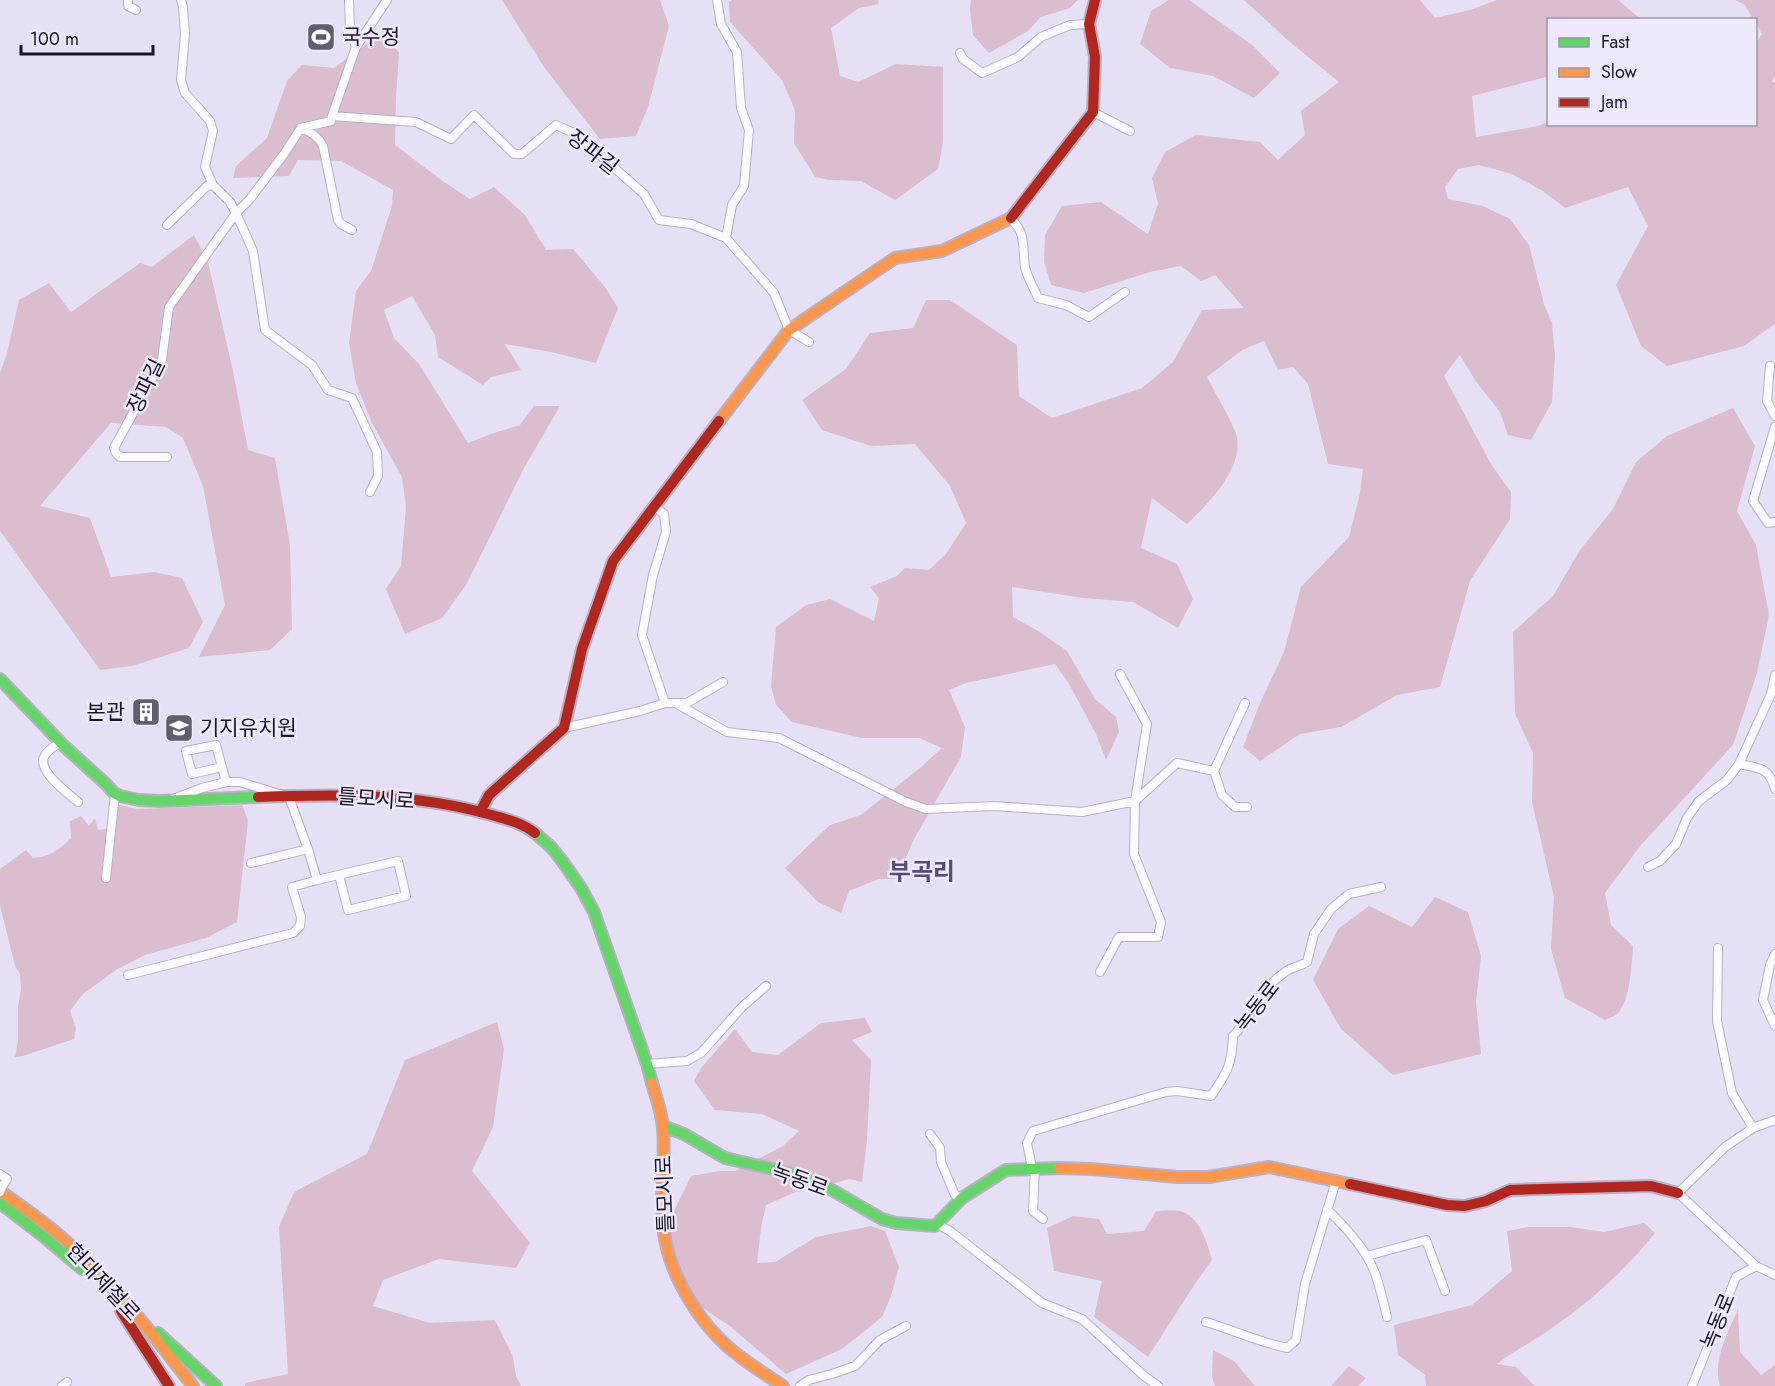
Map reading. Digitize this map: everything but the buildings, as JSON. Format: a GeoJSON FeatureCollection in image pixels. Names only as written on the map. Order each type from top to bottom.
{"type":"FeatureCollection","features":[{"type":"Feature","properties":{"kind":"main road"},"geometry":{"type":"LineString","coordinates":[[480,812],[489,795],[564,728],[582,649],[614,561],[789,330],[896,258],[942,251],[1010,219],[1093,112],[1095,57],[1089,24],[1095,0]]}},
{"type":"Feature","properties":{"kind":"main road","name":"틀모시로"},"geometry":{"type":"LineString","coordinates":[[0,679],[59,742],[116,794],[145,801],[358,795],[420,801],[470,809],[517,822],[531,830],[551,847],[581,888],[594,912],[647,1064],[663,1126],[664,1234],[678,1278],[699,1316],[719,1339],[737,1355],[783,1386]]}},
{"type":"Feature","properties":{"kind":"main road","name":"녹동로"},"geometry":{"type":"LineString","coordinates":[[663,1126],[684,1134],[725,1158],[789,1173],[825,1186],[882,1219],[896,1223],[935,1226],[937,1224]]}},
{"type":"Feature","properties":{"kind":"main road"},"geometry":{"type":"LineString","coordinates":[[937,1224],[962,1198],[1006,1170],[1033,1168],[1092,1169],[1177,1177],[1209,1177],[1269,1167],[1447,1205],[1465,1206],[1510,1190],[1651,1186],[1678,1193]]}},
{"type":"Feature","properties":{"kind":"main road","name":"현대제철로"},"geometry":{"type":"LineString","coordinates":[[1,1190],[86,1260],[182,1386]]}},
{"type":"Feature","properties":{"kind":"main road","name":"현대제철로"},"geometry":{"type":"LineString","coordinates":[[0,1203],[81,1268],[125,1309],[193,1386]]}},
{"type":"Feature","properties":{"kind":"main road"},"geometry":{"type":"LineString","coordinates":[[125,1309],[169,1386]]}},
{"type":"Feature","properties":{"kind":"main road"},"geometry":{"type":"LineString","coordinates":[[125,1309],[178,1350],[216,1386]]}},
{"type":"Feature","properties":{"kind":"street"},"geometry":{"type":"LineString","coordinates":[[128,0],[128,6],[136,10]]}},
{"type":"Feature","properties":{"kind":"street"},"geometry":{"type":"LineString","coordinates":[[181,0],[185,34],[181,80],[185,93],[210,121],[213,131],[205,167],[213,184],[230,202],[253,251],[265,330],[312,365],[328,390],[352,398],[377,452],[378,476],[370,492]]}},
{"type":"Feature","properties":{"kind":"street"},"geometry":{"type":"LineString","coordinates":[[349,0],[350,29],[356,47]]}},
{"type":"Feature","properties":{"kind":"street"},"geometry":{"type":"LineString","coordinates":[[332,116],[356,47],[387,0]]}},
{"type":"Feature","properties":{"kind":"street"},"geometry":{"type":"LineString","coordinates":[[717,0],[721,24],[737,52],[741,108],[749,130],[744,186],[732,206],[726,238],[774,292],[789,330],[809,342]]}},
{"type":"Feature","properties":{"kind":"street"},"geometry":{"type":"LineString","coordinates":[[960,53],[963,59],[982,73],[1018,57],[1041,37],[1070,25],[1089,24]]}},
{"type":"Feature","properties":{"kind":"street"},"geometry":{"type":"LineString","coordinates":[[1093,112],[1130,130]]}},
{"type":"Feature","properties":{"kind":"street","name":"장파길"},"geometry":{"type":"LineString","coordinates":[[167,457],[120,456],[114,448],[162,360],[170,307],[236,213],[250,199],[301,128],[330,121],[332,116],[416,122],[452,139],[474,115],[514,154],[522,154],[556,125],[576,134],[644,194],[659,220],[691,224],[726,238]]}},
{"type":"Feature","properties":{"kind":"street"},"geometry":{"type":"LineString","coordinates":[[301,128],[320,140],[338,220],[352,230]]}},
{"type":"Feature","properties":{"kind":"street"},"geometry":{"type":"LineString","coordinates":[[167,225],[207,186],[213,184]]}},
{"type":"Feature","properties":{"kind":"street"},"geometry":{"type":"LineString","coordinates":[[1010,219],[1023,237],[1026,268],[1038,298],[1066,304],[1089,317],[1125,292]]}},
{"type":"Feature","properties":{"kind":"street"},"geometry":{"type":"LineString","coordinates":[[1770,366],[1767,401],[1775,416]]}},
{"type":"Feature","properties":{"kind":"street"},"geometry":{"type":"LineString","coordinates":[[1775,427],[1753,501],[1768,523],[1775,522]]}},
{"type":"Feature","properties":{"kind":"street"},"geometry":{"type":"LineString","coordinates":[[655,507],[664,514],[666,532],[653,575],[642,635],[665,703]]}},
{"type":"Feature","properties":{"kind":"street"},"geometry":{"type":"LineString","coordinates":[[1100,972],[1119,938],[1158,937],[1161,922],[1134,854],[1135,801],[1147,724],[1120,674]]}},
{"type":"Feature","properties":{"kind":"street"},"geometry":{"type":"LineString","coordinates":[[1648,867],[1660,861],[1676,844],[1687,818],[1699,801],[1727,780],[1739,764],[1771,694],[1775,675]]}},
{"type":"Feature","properties":{"kind":"street"},"geometry":{"type":"LineString","coordinates":[[564,728],[665,703],[687,703],[723,682]]}},
{"type":"Feature","properties":{"kind":"street"},"geometry":{"type":"LineString","coordinates":[[1245,703],[1214,771],[1222,795],[1235,807],[1248,807]]}},
{"type":"Feature","properties":{"kind":"street"},"geometry":{"type":"LineString","coordinates":[[677,704],[728,732],[778,738],[906,802],[926,809],[994,806],[1082,812],[1135,801],[1177,763],[1214,771]]}},
{"type":"Feature","properties":{"kind":"street"},"geometry":{"type":"LineString","coordinates":[[59,742],[45,755],[42,763],[45,772],[78,802]]}},
{"type":"Feature","properties":{"kind":"street"},"geometry":{"type":"LineString","coordinates":[[222,767],[192,774],[186,751],[216,745],[222,767],[226,782]]}},
{"type":"Feature","properties":{"kind":"street"},"geometry":{"type":"LineString","coordinates":[[1739,764],[1762,769],[1771,776],[1775,789]]}},
{"type":"Feature","properties":{"kind":"street"},"geometry":{"type":"LineString","coordinates":[[166,801],[226,782],[240,782],[289,796],[317,880]]}},
{"type":"Feature","properties":{"kind":"street"},"geometry":{"type":"LineString","coordinates":[[106,878],[116,794]]}},
{"type":"Feature","properties":{"kind":"street"},"geometry":{"type":"LineString","coordinates":[[251,863],[308,849]]}},
{"type":"Feature","properties":{"kind":"street"},"geometry":{"type":"LineString","coordinates":[[128,975],[293,933],[300,926],[301,917],[292,887],[317,880],[398,861],[406,896],[348,910],[339,875]]}},
{"type":"Feature","properties":{"kind":"street","name":"녹동로"},"geometry":{"type":"LineString","coordinates":[[1043,1219],[1033,1211],[1033,1168],[1027,1143],[1033,1131],[1166,1092],[1177,1091],[1211,1096],[1231,1061],[1233,1036],[1244,1025],[1255,1003],[1272,984],[1286,971],[1306,962],[1314,934],[1331,909],[1349,894],[1381,887]]}},
{"type":"Feature","properties":{"kind":"street"},"geometry":{"type":"LineString","coordinates":[[1718,948],[1717,1021],[1732,1093],[1753,1128]]}},
{"type":"Feature","properties":{"kind":"street"},"geometry":{"type":"LineString","coordinates":[[1775,954],[1770,965],[1763,999],[1775,1026]]}},
{"type":"Feature","properties":{"kind":"street"},"geometry":{"type":"LineString","coordinates":[[647,1064],[687,1060],[701,1053],[742,1007],[766,986]]}},
{"type":"Feature","properties":{"kind":"street"},"geometry":{"type":"LineString","coordinates":[[1775,1120],[1753,1128],[1725,1147],[1678,1193],[1755,1266],[1775,1275]]}},
{"type":"Feature","properties":{"kind":"street"},"geometry":{"type":"LineString","coordinates":[[930,1134],[940,1148],[941,1162],[955,1195],[962,1198]]}},
{"type":"Feature","properties":{"kind":"street"},"geometry":{"type":"LineString","coordinates":[[0,1174],[7,1179],[1,1190]]}},
{"type":"Feature","properties":{"kind":"street"},"geometry":{"type":"LineString","coordinates":[[1206,1322],[1268,1344],[1287,1348],[1296,1340],[1305,1284],[1336,1181]]}},
{"type":"Feature","properties":{"kind":"street"},"geometry":{"type":"LineString","coordinates":[[1327,1209],[1346,1228],[1367,1256],[1377,1277],[1387,1317]]}},
{"type":"Feature","properties":{"kind":"street"},"geometry":{"type":"LineString","coordinates":[[937,1224],[950,1231],[1042,1303],[1082,1319],[1158,1386]]}},
{"type":"Feature","properties":{"kind":"street"},"geometry":{"type":"LineString","coordinates":[[1367,1256],[1426,1240],[1446,1291]]}},
{"type":"Feature","properties":{"kind":"street","name":"녹동로"},"geometry":{"type":"LineString","coordinates":[[1692,1386],[1736,1276],[1755,1266]]}},
{"type":"Feature","properties":{"kind":"street"},"geometry":{"type":"LineString","coordinates":[[800,1386],[809,1380],[855,1366],[880,1340],[906,1326]]}},
{"type":"Feature","properties":{"kind":"shaded area"},"geometry":{"type":"Polygon","coordinates":[[[502,0],[660,0],[669,26],[648,107],[636,136],[600,139],[544,67],[502,0]]]}},
{"type":"Feature","properties":{"kind":"shaded area"},"geometry":{"type":"Polygon","coordinates":[[[732,0],[878,0],[879,4],[859,8],[831,28],[840,76],[858,82],[896,64],[943,67],[943,142],[938,169],[895,200],[861,181],[815,177],[794,143],[795,110],[782,80],[730,22],[729,2],[732,0]]]}},
{"type":"Feature","properties":{"kind":"shaded area"},"geometry":{"type":"Polygon","coordinates":[[[971,0],[1078,0],[1070,8],[1041,17],[1028,31],[989,53],[973,35],[971,0]]]}},
{"type":"Feature","properties":{"kind":"shaded area"},"geometry":{"type":"Polygon","coordinates":[[[1169,0],[1189,0],[1252,45],[1280,73],[1254,98],[1213,76],[1170,68],[1140,44],[1151,11],[1169,0]]]}},
{"type":"Feature","properties":{"kind":"shaded area"},"geometry":{"type":"Polygon","coordinates":[[[1244,0],[1420,0],[1435,18],[1470,10],[1497,0],[1618,0],[1640,18],[1547,18],[1547,79],[1546,77],[1472,96],[1476,137],[1547,122],[1547,126],[1757,126],[1757,42],[1762,34],[1757,25],[1757,18],[1752,18],[1745,5],[1735,0],[1775,0],[1775,77],[1772,81],[1775,83],[1775,324],[1744,346],[1667,366],[1641,346],[1616,285],[1648,226],[1628,187],[1565,208],[1543,191],[1512,174],[1479,165],[1458,169],[1445,187],[1448,199],[1483,206],[1510,219],[1529,245],[1544,304],[1552,323],[1555,355],[1552,402],[1531,440],[1508,435],[1500,412],[1475,380],[1460,355],[1444,376],[1491,464],[1511,492],[1510,519],[1470,581],[1440,687],[1397,695],[1341,727],[1300,734],[1260,761],[1243,747],[1260,703],[1284,652],[1301,587],[1349,537],[1360,493],[1363,469],[1328,464],[1308,384],[1293,367],[1278,370],[1264,341],[1242,350],[1207,377],[1232,424],[1238,444],[1236,456],[1224,482],[1187,524],[1152,498],[1141,548],[1177,564],[1193,599],[1178,628],[1133,602],[1083,598],[1012,587],[1013,617],[1067,651],[1095,699],[1116,717],[1119,732],[1106,760],[1096,734],[1068,682],[1055,664],[966,683],[949,690],[965,727],[961,757],[913,841],[897,879],[879,879],[849,891],[841,913],[818,902],[785,868],[830,825],[861,815],[942,748],[919,738],[862,738],[792,722],[776,705],[771,686],[776,627],[806,605],[830,599],[874,621],[879,598],[870,587],[897,576],[905,568],[929,570],[946,554],[966,523],[950,486],[915,444],[871,446],[822,430],[802,400],[846,369],[870,333],[913,328],[926,300],[950,300],[1017,345],[1019,396],[1052,418],[1142,388],[1173,362],[1202,310],[1244,308],[1215,275],[1201,281],[1181,266],[1150,272],[1084,293],[1051,285],[1044,262],[1045,235],[1062,206],[1101,202],[1148,234],[1158,204],[1152,178],[1165,152],[1196,135],[1260,142],[1278,160],[1305,135],[1301,111],[1339,82],[1291,43],[1244,0]]]}},
{"type":"Feature","properties":{"kind":"shaded area"},"geometry":{"type":"Polygon","coordinates":[[[383,32],[399,53],[395,145],[470,199],[494,187],[525,215],[546,250],[573,249],[605,287],[618,308],[596,363],[505,344],[521,370],[491,377],[483,385],[438,357],[435,335],[412,296],[384,310],[394,338],[419,364],[468,443],[520,425],[534,406],[560,406],[524,468],[466,585],[442,618],[405,634],[386,589],[401,566],[406,507],[402,477],[372,423],[356,383],[349,343],[356,291],[371,271],[392,206],[393,190],[341,161],[298,160],[289,176],[233,178],[236,166],[267,138],[287,81],[302,65],[334,68],[383,32]]]}},
{"type":"Feature","properties":{"kind":"shaded area"},"geometry":{"type":"Polygon","coordinates":[[[194,235],[208,262],[248,450],[275,458],[290,545],[292,629],[270,650],[199,657],[225,605],[203,486],[183,438],[166,427],[111,423],[40,506],[90,518],[111,577],[154,572],[182,578],[203,622],[189,648],[132,666],[100,670],[0,531],[0,373],[19,300],[49,283],[71,312],[140,263],[152,267],[194,235]]]}},
{"type":"Feature","properties":{"kind":"shaded area"},"geometry":{"type":"Polygon","coordinates":[[[1733,408],[1755,446],[1737,511],[1756,545],[1769,615],[1757,673],[1733,745],[1641,845],[1605,893],[1611,925],[1633,946],[1630,981],[1625,1000],[1617,1014],[1605,1020],[1565,998],[1551,949],[1554,897],[1532,802],[1533,753],[1515,714],[1513,632],[1553,596],[1580,550],[1613,509],[1636,462],[1667,436],[1733,408]]]}},
{"type":"Feature","properties":{"kind":"shaded area"},"geometry":{"type":"Polygon","coordinates":[[[116,804],[137,809],[242,805],[248,821],[237,922],[206,938],[145,955],[116,970],[83,994],[70,1011],[76,1028],[74,1039],[15,1057],[18,1041],[20,974],[15,966],[0,905],[0,869],[26,850],[33,858],[44,856],[58,849],[71,838],[70,821],[81,816],[89,826],[95,818],[98,830],[112,828],[116,804]]]}},
{"type":"Feature","properties":{"kind":"shaded area"},"geometry":{"type":"Polygon","coordinates":[[[1435,897],[1468,912],[1481,956],[1476,1002],[1481,1054],[1393,1075],[1341,1029],[1313,980],[1338,929],[1369,906],[1412,927],[1435,897]]]}},
{"type":"Feature","properties":{"kind":"shaded area"},"geometry":{"type":"Polygon","coordinates":[[[865,1018],[872,1032],[852,1040],[871,1060],[867,1140],[862,1182],[849,1179],[808,1191],[796,1192],[766,1205],[757,1263],[775,1262],[816,1237],[871,1226],[885,1231],[899,1267],[882,1317],[842,1349],[786,1374],[731,1327],[676,1290],[669,1274],[672,1215],[691,1176],[719,1171],[735,1171],[783,1146],[799,1131],[762,1114],[715,1110],[694,1081],[701,1068],[735,1029],[752,1052],[778,1055],[821,1023],[865,1018]]]}},
{"type":"Feature","properties":{"kind":"shaded area"},"geometry":{"type":"Polygon","coordinates":[[[497,1022],[504,1049],[493,1127],[472,1171],[530,1243],[516,1268],[439,1259],[383,1280],[373,1306],[430,1323],[495,1320],[513,1357],[516,1376],[521,1386],[245,1386],[245,1383],[288,1374],[279,1227],[294,1192],[367,1154],[405,1060],[497,1022]]]}},
{"type":"Feature","properties":{"kind":"shaded area"},"geometry":{"type":"Polygon","coordinates":[[[1156,1211],[1179,1211],[1192,1218],[1202,1231],[1212,1260],[1148,1357],[1094,1317],[1102,1281],[1054,1271],[1047,1228],[1073,1216],[1099,1219],[1107,1234],[1144,1231],[1156,1211]]]}},
{"type":"Feature","properties":{"kind":"shaded area"},"geometry":{"type":"Polygon","coordinates":[[[1644,1223],[1655,1233],[1620,1272],[1566,1318],[1497,1364],[1516,1367],[1535,1386],[1426,1386],[1425,1375],[1398,1355],[1394,1325],[1472,1305],[1512,1271],[1507,1231],[1528,1227],[1570,1227],[1604,1232],[1644,1223]]]}},
{"type":"Feature","properties":{"kind":"shaded area"},"geometry":{"type":"Polygon","coordinates":[[[1738,1309],[1740,1352],[1761,1375],[1775,1365],[1775,1386],[1720,1386],[1718,1366],[1720,1357],[1738,1309]]]}},
{"type":"Feature","properties":{"kind":"shaded area"},"geometry":{"type":"Polygon","coordinates":[[[1213,1350],[1234,1361],[1255,1386],[1215,1386],[1212,1376],[1213,1350]]]}},
{"type":"Feature","properties":{"kind":"shaded area"},"geometry":{"type":"Polygon","coordinates":[[[1349,1366],[1366,1378],[1358,1386],[1331,1386],[1349,1366]]]}},
{"type":"Feature","properties":{"kind":"traffic: fast"},"geometry":{"type":"LineString","coordinates":[[0,679],[64,746],[120,796],[160,801],[258,797]]}},
{"type":"Feature","properties":{"kind":"traffic: fast"},"geometry":{"type":"LineString","coordinates":[[535,833],[563,862],[594,912],[652,1083]]}},
{"type":"Feature","properties":{"kind":"traffic: fast"},"geometry":{"type":"LineString","coordinates":[[663,1126],[684,1134],[725,1158],[789,1173],[825,1186],[882,1219],[896,1223],[935,1226],[962,1198],[1006,1170],[1059,1168]]}},
{"type":"Feature","properties":{"kind":"traffic: fast"},"geometry":{"type":"LineString","coordinates":[[0,1203],[82,1269]]}},
{"type":"Feature","properties":{"kind":"traffic: fast"},"geometry":{"type":"LineString","coordinates":[[158,1333],[216,1386]]}},
{"type":"Feature","properties":{"kind":"traffic: slow"},"geometry":{"type":"LineString","coordinates":[[719,421],[789,330],[895,258],[942,251],[1011,218]]}},
{"type":"Feature","properties":{"kind":"traffic: slow"},"geometry":{"type":"LineString","coordinates":[[652,1083],[662,1122],[664,1141],[663,1220],[667,1250],[673,1267],[690,1300],[712,1331],[738,1355],[783,1386]]}},
{"type":"Feature","properties":{"kind":"traffic: slow"},"geometry":{"type":"LineString","coordinates":[[1059,1168],[1177,1177],[1209,1177],[1269,1167],[1350,1184]]}},
{"type":"Feature","properties":{"kind":"traffic: slow"},"geometry":{"type":"LineString","coordinates":[[0,1191],[52,1229],[96,1270],[193,1386]]}},
{"type":"Feature","properties":{"kind":"traffic: jam"},"geometry":{"type":"LineString","coordinates":[[1011,218],[1093,112],[1095,57],[1089,24],[1095,0]]}},
{"type":"Feature","properties":{"kind":"traffic: jam"},"geometry":{"type":"LineString","coordinates":[[480,812],[489,795],[564,728],[582,649],[613,561],[719,421]]}},
{"type":"Feature","properties":{"kind":"traffic: jam"},"geometry":{"type":"LineString","coordinates":[[258,797],[374,796],[431,802],[507,819],[535,833]]}},
{"type":"Feature","properties":{"kind":"traffic: jam"},"geometry":{"type":"LineString","coordinates":[[1350,1184],[1447,1205],[1465,1206],[1486,1201],[1510,1190],[1651,1186],[1678,1193]]}},
{"type":"Feature","properties":{"kind":"traffic: jam"},"geometry":{"type":"LineString","coordinates":[[121,1311],[169,1386]]}},
{"type":"Feature","properties":{"kind":"place","name":"국수정"},"geometry":{"type":"Point","coordinates":[321,37]}},
{"type":"Feature","properties":{"kind":"place","name":"본관"},"geometry":{"type":"Point","coordinates":[146,712]}},
{"type":"Feature","properties":{"kind":"place","name":"기지유치원"},"geometry":{"type":"Point","coordinates":[179,728]}},
{"type":"Feature","properties":{"kind":"district","name":"부곡리"},"geometry":{"type":"Point","coordinates":[922,872]}}]}
